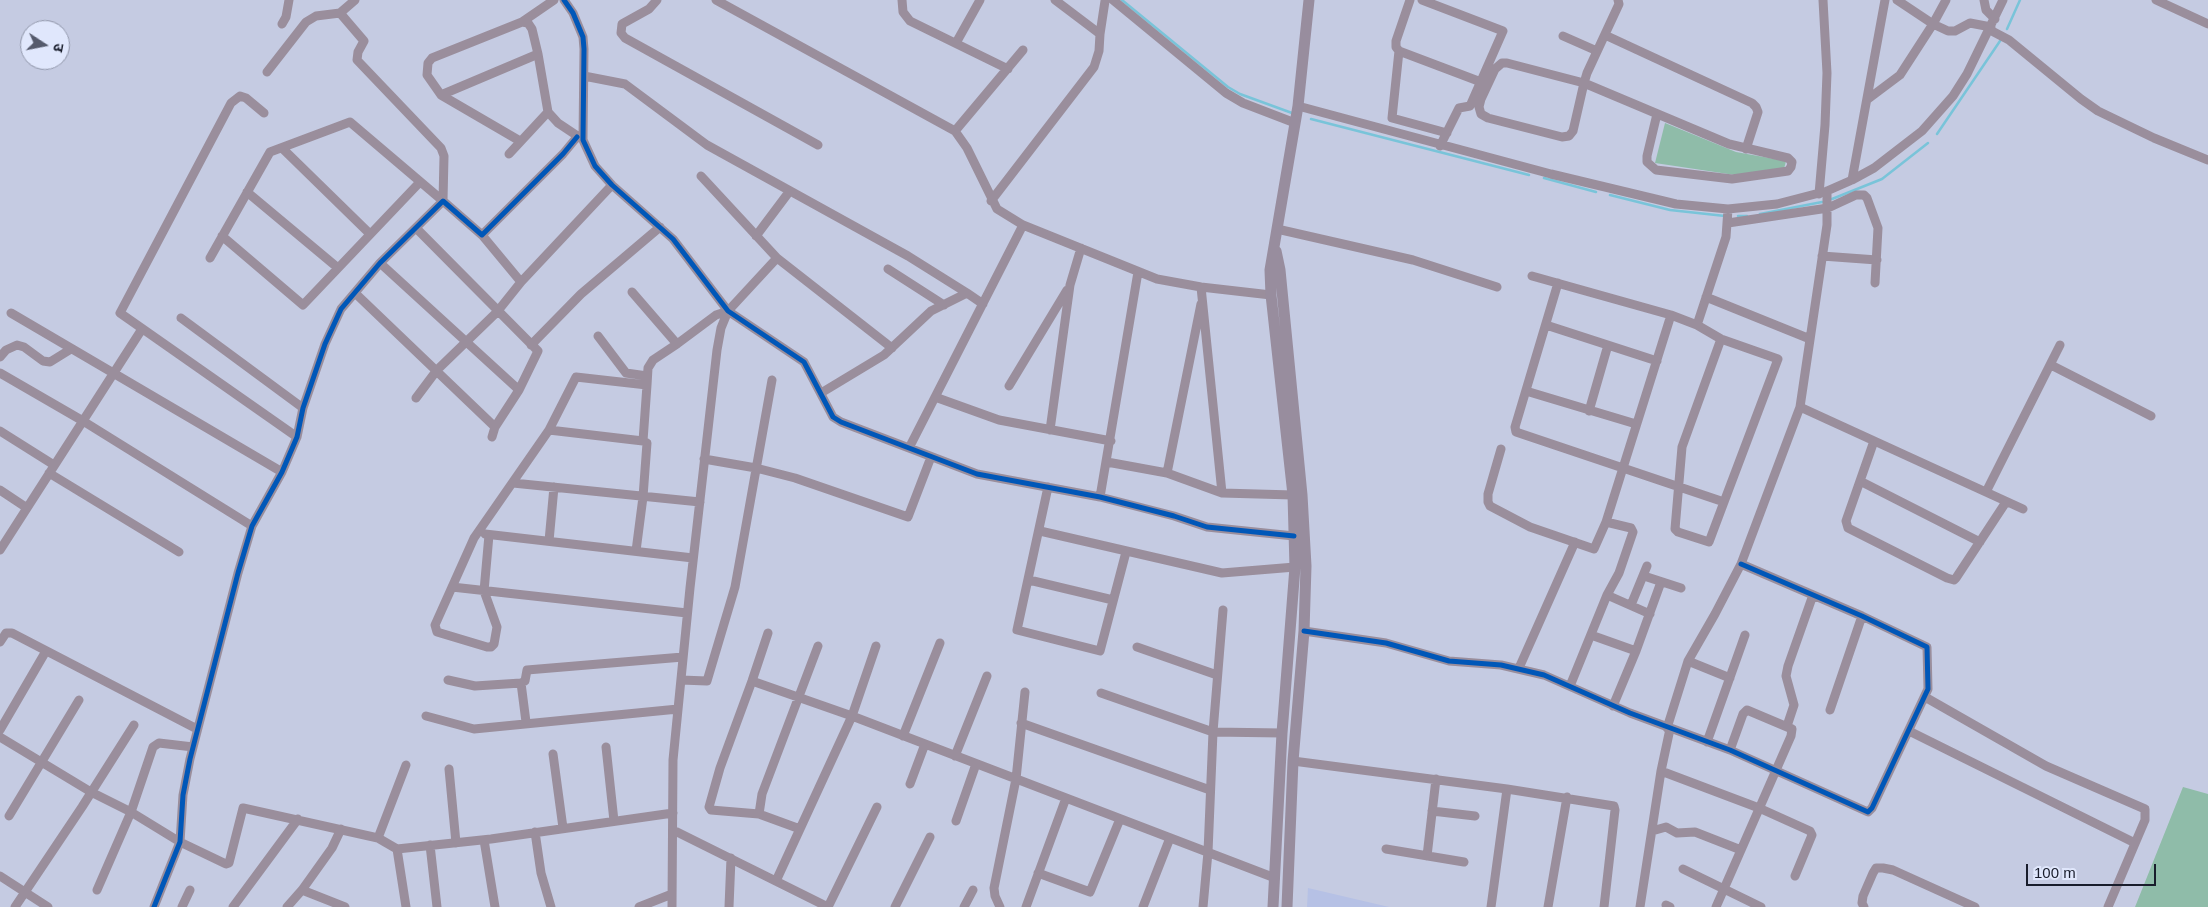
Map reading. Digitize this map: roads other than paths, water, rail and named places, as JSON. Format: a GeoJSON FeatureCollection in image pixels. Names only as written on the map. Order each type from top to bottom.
{"type":"FeatureCollection","features":[{"type":"Feature","properties":{"kind":"main road"},"geometry":{"type":"LineString","coordinates":[[1273,907],[1282,733],[1295,567],[1293,495],[1271,295],[1270,270],[1298,106],[1309,0]]}},
{"type":"Feature","properties":{"kind":"main road"},"geometry":{"type":"LineString","coordinates":[[1274,246],[1280,270],[1305,535],[1304,631],[1293,761],[1286,907]]}},
{"type":"Feature","properties":{"kind":"street"},"geometry":{"type":"LineString","coordinates":[[282,24],[286,17],[290,0]]}},
{"type":"Feature","properties":{"kind":"street"},"geometry":{"type":"LineString","coordinates":[[267,72],[306,22],[316,16],[340,14],[355,0]]}},
{"type":"Feature","properties":{"kind":"street"},"geometry":{"type":"LineString","coordinates":[[520,141],[441,95],[427,75],[428,62],[432,58],[522,22],[554,0]]}},
{"type":"Feature","properties":{"kind":"street"},"geometry":{"type":"LineString","coordinates":[[657,0],[649,9],[622,24],[620,29],[625,38],[818,145]]}},
{"type":"Feature","properties":{"kind":"street"},"geometry":{"type":"LineString","coordinates":[[716,0],[956,130],[967,148],[991,201],[997,209],[1023,224],[1157,279],[1202,291],[1271,295]]}},
{"type":"Feature","properties":{"kind":"street"},"geometry":{"type":"LineString","coordinates":[[902,0],[902,12],[910,21],[1008,69]]}},
{"type":"Feature","properties":{"kind":"street"},"geometry":{"type":"LineString","coordinates":[[956,43],[980,0]]}},
{"type":"Feature","properties":{"kind":"street"},"geometry":{"type":"LineString","coordinates":[[1055,0],[1100,34]]}},
{"type":"Feature","properties":{"kind":"street"},"geometry":{"type":"LineString","coordinates":[[1410,0],[1396,41],[1396,47],[1399,51],[1392,118],[1447,133]]}},
{"type":"Feature","properties":{"kind":"street"},"geometry":{"type":"LineString","coordinates":[[1422,0],[1503,31],[1470,106],[1459,108],[1440,146]]}},
{"type":"Feature","properties":{"kind":"street"},"geometry":{"type":"LineString","coordinates":[[1618,0],[1619,4],[1587,72],[1584,83],[1573,131],[1569,136],[1562,136],[1497,120],[1481,114],[1481,99],[1495,69],[1502,63],[1584,83],[1729,144],[1788,158],[1792,162],[1791,167],[1788,171],[1732,179],[1656,170],[1647,162],[1646,156],[1657,114]]}},
{"type":"Feature","properties":{"kind":"street"},"geometry":{"type":"LineString","coordinates":[[1640,907],[1660,771],[1669,728],[1688,661],[1741,564],[1800,407],[1828,208],[1823,193],[1827,73],[1823,0]]}},
{"type":"Feature","properties":{"kind":"street"},"geometry":{"type":"LineString","coordinates":[[1852,180],[1885,0]]}},
{"type":"Feature","properties":{"kind":"street"},"geometry":{"type":"LineString","coordinates":[[1897,0],[1934,24],[1952,32],[1970,23],[1992,25]]}},
{"type":"Feature","properties":{"kind":"street"},"geometry":{"type":"LineString","coordinates":[[1868,99],[1900,75],[1934,24],[1946,0]]}},
{"type":"Feature","properties":{"kind":"street"},"geometry":{"type":"LineString","coordinates":[[1984,0],[1992,25],[2081,99],[2098,111],[2154,138],[2208,160]]}},
{"type":"Feature","properties":{"kind":"street"},"geometry":{"type":"LineString","coordinates":[[1298,106],[1440,146],[1668,202],[1728,209],[1777,204],[1823,193],[1852,180],[1886,159],[1926,128],[1953,96],[1976,58],[2003,0]]}},
{"type":"Feature","properties":{"kind":"street"},"geometry":{"type":"LineString","coordinates":[[2156,0],[2208,24]]}},
{"type":"Feature","properties":{"kind":"street"},"geometry":{"type":"LineString","coordinates":[[482,235],[580,138],[584,76],[583,37],[567,1]]}},
{"type":"Feature","properties":{"kind":"street"},"geometry":{"type":"LineString","coordinates":[[991,201],[1094,67],[1109,1],[1226,93],[1242,103],[1295,123]]}},
{"type":"Feature","properties":{"kind":"street"},"geometry":{"type":"LineString","coordinates":[[154,907],[180,842],[184,795],[192,746],[252,526],[282,472],[297,437],[303,408],[332,327],[341,309],[380,263],[443,202],[444,156],[441,148],[357,60],[358,52],[364,41],[340,14]]}},
{"type":"Feature","properties":{"kind":"street"},"geometry":{"type":"LineString","coordinates":[[522,22],[528,23],[532,29],[548,112],[553,119],[580,138],[595,166],[612,185],[674,239],[728,311],[804,362],[833,417],[841,422],[977,474],[1100,497],[1174,516],[1206,527],[1294,536]]}},
{"type":"Feature","properties":{"kind":"street"},"geometry":{"type":"LineString","coordinates":[[1605,35],[1752,103],[1758,112],[1746,149]]}},
{"type":"Feature","properties":{"kind":"street"},"geometry":{"type":"LineString","coordinates":[[1562,36],[1597,51]]}},
{"type":"Feature","properties":{"kind":"street"},"geometry":{"type":"LineString","coordinates":[[956,130],[1023,50]]}},
{"type":"Feature","properties":{"kind":"street"},"geometry":{"type":"LineString","coordinates":[[1399,51],[1481,82]]}},
{"type":"Feature","properties":{"kind":"street"},"geometry":{"type":"LineString","coordinates":[[441,95],[538,54]]}},
{"type":"Feature","properties":{"kind":"street"},"geometry":{"type":"LineString","coordinates":[[584,76],[625,84],[706,145],[908,256],[983,304]]}},
{"type":"Feature","properties":{"kind":"street"},"geometry":{"type":"LineString","coordinates":[[264,114],[246,98],[240,96],[231,103],[120,313],[297,437]]}},
{"type":"Feature","properties":{"kind":"street"},"geometry":{"type":"LineString","coordinates":[[509,154],[548,112]]}},
{"type":"Feature","properties":{"kind":"street"},"geometry":{"type":"LineString","coordinates":[[210,258],[270,152],[350,122],[482,235],[521,282]]}},
{"type":"Feature","properties":{"kind":"street"},"geometry":{"type":"LineString","coordinates":[[282,148],[370,234]]}},
{"type":"Feature","properties":{"kind":"street"},"geometry":{"type":"LineString","coordinates":[[701,176],[777,258],[892,348]]}},
{"type":"Feature","properties":{"kind":"street"},"geometry":{"type":"LineString","coordinates":[[222,236],[304,305],[420,182]]}},
{"type":"Feature","properties":{"kind":"street"},"geometry":{"type":"LineString","coordinates":[[416,398],[437,370],[497,312],[521,282],[612,185]]}},
{"type":"Feature","properties":{"kind":"street"},"geometry":{"type":"LineString","coordinates":[[247,192],[338,268]]}},
{"type":"Feature","properties":{"kind":"street"},"geometry":{"type":"LineString","coordinates":[[756,236],[789,192]]}},
{"type":"Feature","properties":{"kind":"street"},"geometry":{"type":"LineString","coordinates":[[1728,223],[1828,208],[1860,194],[1868,198],[1878,228],[1875,283]]}},
{"type":"Feature","properties":{"kind":"street"},"geometry":{"type":"LineString","coordinates":[[1697,325],[1726,237],[1728,209]]}},
{"type":"Feature","properties":{"kind":"street"},"geometry":{"type":"LineString","coordinates":[[909,448],[1023,224]]}},
{"type":"Feature","properties":{"kind":"street"},"geometry":{"type":"LineString","coordinates":[[531,345],[581,294],[660,227]]}},
{"type":"Feature","properties":{"kind":"street"},"geometry":{"type":"LineString","coordinates":[[416,228],[497,312],[538,351],[519,390],[495,427],[492,437]]}},
{"type":"Feature","properties":{"kind":"street"},"geometry":{"type":"LineString","coordinates":[[1277,229],[1413,260],[1497,287]]}},
{"type":"Feature","properties":{"kind":"street"},"geometry":{"type":"LineString","coordinates":[[1050,430],[1070,285],[1080,248]]}},
{"type":"Feature","properties":{"kind":"street"},"geometry":{"type":"LineString","coordinates":[[1822,256],[1877,260]]}},
{"type":"Feature","properties":{"kind":"street"},"geometry":{"type":"LineString","coordinates":[[672,907],[673,760],[687,613],[717,350],[721,328],[728,311],[777,258]]}},
{"type":"Feature","properties":{"kind":"street"},"geometry":{"type":"LineString","coordinates":[[380,263],[519,390]]}},
{"type":"Feature","properties":{"kind":"street"},"geometry":{"type":"LineString","coordinates":[[888,269],[944,305]]}},
{"type":"Feature","properties":{"kind":"street"},"geometry":{"type":"LineString","coordinates":[[1100,497],[1111,441],[1138,272]]}},
{"type":"Feature","properties":{"kind":"street"},"geometry":{"type":"LineString","coordinates":[[1532,276],[1671,315],[1697,325],[1721,339],[1778,359],[1711,540],[1707,542],[1678,532],[1675,529],[1682,447],[1721,339]]}},
{"type":"Feature","properties":{"kind":"street"},"geometry":{"type":"LineString","coordinates":[[1558,283],[1515,427],[1516,432],[1724,502]]}},
{"type":"Feature","properties":{"kind":"street"},"geometry":{"type":"LineString","coordinates":[[1009,386],[1070,285]]}},
{"type":"Feature","properties":{"kind":"street"},"geometry":{"type":"LineString","coordinates":[[1167,473],[1202,291]]}},
{"type":"Feature","properties":{"kind":"street"},"geometry":{"type":"LineString","coordinates":[[1202,291],[1222,493]]}},
{"type":"Feature","properties":{"kind":"street"},"geometry":{"type":"LineString","coordinates":[[632,292],[677,344]]}},
{"type":"Feature","properties":{"kind":"street"},"geometry":{"type":"LineString","coordinates":[[355,293],[495,427]]}},
{"type":"Feature","properties":{"kind":"street"},"geometry":{"type":"LineString","coordinates":[[821,393],[884,355],[931,311],[967,293]]}},
{"type":"Feature","properties":{"kind":"street"},"geometry":{"type":"LineString","coordinates":[[1706,297],[1810,339]]}},
{"type":"Feature","properties":{"kind":"street"},"geometry":{"type":"LineString","coordinates":[[643,441],[648,368],[653,360],[716,314],[728,311]]}},
{"type":"Feature","properties":{"kind":"street"},"geometry":{"type":"LineString","coordinates":[[11,313],[282,472]]}},
{"type":"Feature","properties":{"kind":"street"},"geometry":{"type":"LineString","coordinates":[[1501,449],[1488,494],[1490,506],[1530,527],[1594,549],[1606,522],[1671,315]]}},
{"type":"Feature","properties":{"kind":"street"},"geometry":{"type":"LineString","coordinates":[[181,318],[303,408]]}},
{"type":"Feature","properties":{"kind":"street"},"geometry":{"type":"LineString","coordinates":[[1546,325],[1657,361]]}},
{"type":"Feature","properties":{"kind":"street"},"geometry":{"type":"LineString","coordinates":[[0,550],[142,328]]}},
{"type":"Feature","properties":{"kind":"street"},"geometry":{"type":"LineString","coordinates":[[598,336],[626,373],[647,380]]}},
{"type":"Feature","properties":{"kind":"street"},"geometry":{"type":"LineString","coordinates":[[0,357],[6,350],[17,345],[24,347],[43,361],[50,362],[71,349]]}},
{"type":"Feature","properties":{"kind":"street"},"geometry":{"type":"LineString","coordinates":[[1589,411],[1608,345]]}},
{"type":"Feature","properties":{"kind":"street"},"geometry":{"type":"LineString","coordinates":[[1986,492],[2060,345]]}},
{"type":"Feature","properties":{"kind":"street"},"geometry":{"type":"LineString","coordinates":[[2051,365],[2151,416]]}},
{"type":"Feature","properties":{"kind":"street"},"geometry":{"type":"LineString","coordinates":[[0,373],[83,421],[252,526]]}},
{"type":"Feature","properties":{"kind":"street"},"geometry":{"type":"LineString","coordinates":[[489,535],[484,591],[497,627],[494,644],[489,647],[436,631],[436,626],[452,587],[478,534],[549,430],[576,377],[647,380]]}},
{"type":"Feature","properties":{"kind":"street"},"geometry":{"type":"LineString","coordinates":[[681,680],[707,681],[735,587],[772,380]]}},
{"type":"Feature","properties":{"kind":"street"},"geometry":{"type":"LineString","coordinates":[[1526,392],[1636,424]]}},
{"type":"Feature","properties":{"kind":"street"},"geometry":{"type":"LineString","coordinates":[[935,397],[999,420],[1111,441]]}},
{"type":"Feature","properties":{"kind":"street"},"geometry":{"type":"LineString","coordinates":[[1800,407],[2023,509]]}},
{"type":"Feature","properties":{"kind":"street"},"geometry":{"type":"LineString","coordinates":[[549,430],[643,441],[648,446],[636,551]]}},
{"type":"Feature","properties":{"kind":"street"},"geometry":{"type":"LineString","coordinates":[[0,432],[52,469],[179,552]]}},
{"type":"Feature","properties":{"kind":"street"},"geometry":{"type":"LineString","coordinates":[[1874,441],[1846,520],[1851,531],[1950,580],[1956,578],[2006,502]]}},
{"type":"Feature","properties":{"kind":"street"},"geometry":{"type":"LineString","coordinates":[[704,459],[756,468],[795,478],[908,517],[931,456]]}},
{"type":"Feature","properties":{"kind":"street"},"geometry":{"type":"LineString","coordinates":[[1107,462],[1167,473],[1222,493],[1293,495]]}},
{"type":"Feature","properties":{"kind":"street"},"geometry":{"type":"LineString","coordinates":[[1860,481],[1980,542]]}},
{"type":"Feature","properties":{"kind":"street"},"geometry":{"type":"LineString","coordinates":[[513,483],[700,502]]}},
{"type":"Feature","properties":{"kind":"street"},"geometry":{"type":"LineString","coordinates":[[549,542],[554,487]]}},
{"type":"Feature","properties":{"kind":"street"},"geometry":{"type":"LineString","coordinates":[[1048,487],[1018,630],[1100,651],[1126,552]]}},
{"type":"Feature","properties":{"kind":"street"},"geometry":{"type":"LineString","coordinates":[[0,490],[27,508]]}},
{"type":"Feature","properties":{"kind":"street"},"geometry":{"type":"LineString","coordinates":[[1570,686],[1607,595],[1619,573],[1633,532],[1630,528],[1606,522]]}},
{"type":"Feature","properties":{"kind":"street"},"geometry":{"type":"LineString","coordinates":[[1040,531],[1222,573],[1295,567]]}},
{"type":"Feature","properties":{"kind":"street"},"geometry":{"type":"LineString","coordinates":[[478,534],[693,558]]}},
{"type":"Feature","properties":{"kind":"street"},"geometry":{"type":"LineString","coordinates":[[1519,668],[1575,542]]}},
{"type":"Feature","properties":{"kind":"street"},"geometry":{"type":"LineString","coordinates":[[1304,631],[1386,643],[1449,661],[1519,668],[1544,675],[1612,706],[1730,750],[1868,812],[1872,808],[1925,697],[1929,684],[1928,651],[1925,645],[1741,564]]}},
{"type":"Feature","properties":{"kind":"street"},"geometry":{"type":"LineString","coordinates":[[1631,605],[1648,566]]}},
{"type":"Feature","properties":{"kind":"street"},"geometry":{"type":"LineString","coordinates":[[1644,576],[1681,588]]}},
{"type":"Feature","properties":{"kind":"street"},"geometry":{"type":"LineString","coordinates":[[1029,580],[1113,600]]}},
{"type":"Feature","properties":{"kind":"street"},"geometry":{"type":"LineString","coordinates":[[1612,706],[1636,651],[1661,582]]}},
{"type":"Feature","properties":{"kind":"street"},"geometry":{"type":"LineString","coordinates":[[452,587],[687,613]]}},
{"type":"Feature","properties":{"kind":"street"},"geometry":{"type":"LineString","coordinates":[[1607,595],[1650,614]]}},
{"type":"Feature","properties":{"kind":"street"},"geometry":{"type":"LineString","coordinates":[[1787,726],[1794,705],[1786,676],[1813,595]]}},
{"type":"Feature","properties":{"kind":"street"},"geometry":{"type":"LineString","coordinates":[[1203,907],[1222,610]]}},
{"type":"Feature","properties":{"kind":"street"},"geometry":{"type":"LineString","coordinates":[[1830,710],[1862,616]]}},
{"type":"Feature","properties":{"kind":"street"},"geometry":{"type":"LineString","coordinates":[[0,642],[10,632],[197,729]]}},
{"type":"Feature","properties":{"kind":"street"},"geometry":{"type":"LineString","coordinates":[[768,633],[720,768],[709,808],[759,814],[800,829]]}},
{"type":"Feature","properties":{"kind":"street"},"geometry":{"type":"LineString","coordinates":[[1591,635],[1636,651]]}},
{"type":"Feature","properties":{"kind":"street"},"geometry":{"type":"LineString","coordinates":[[1707,742],[1745,635]]}},
{"type":"Feature","properties":{"kind":"street"},"geometry":{"type":"LineString","coordinates":[[903,736],[940,643]]}},
{"type":"Feature","properties":{"kind":"street"},"geometry":{"type":"LineString","coordinates":[[759,814],[762,794],[818,646]]}},
{"type":"Feature","properties":{"kind":"street"},"geometry":{"type":"LineString","coordinates":[[776,881],[852,716],[876,646]]}},
{"type":"Feature","properties":{"kind":"street"},"geometry":{"type":"LineString","coordinates":[[1138,647],[1218,675]]}},
{"type":"Feature","properties":{"kind":"street"},"geometry":{"type":"LineString","coordinates":[[0,730],[46,651]]}},
{"type":"Feature","properties":{"kind":"street"},"geometry":{"type":"LineString","coordinates":[[448,680],[476,686],[521,682],[524,681],[527,670],[683,657]]}},
{"type":"Feature","properties":{"kind":"street"},"geometry":{"type":"LineString","coordinates":[[1688,661],[1730,678]]}},
{"type":"Feature","properties":{"kind":"street"},"geometry":{"type":"LineString","coordinates":[[955,756],[987,676]]}},
{"type":"Feature","properties":{"kind":"street"},"geometry":{"type":"LineString","coordinates":[[752,681],[852,716],[1275,878]]}},
{"type":"Feature","properties":{"kind":"street"},"geometry":{"type":"LineString","coordinates":[[521,682],[526,722]]}},
{"type":"Feature","properties":{"kind":"street"},"geometry":{"type":"LineString","coordinates":[[1000,907],[994,888],[1016,779],[1025,692]]}},
{"type":"Feature","properties":{"kind":"street"},"geometry":{"type":"LineString","coordinates":[[1101,693],[1213,732],[1282,733]]}},
{"type":"Feature","properties":{"kind":"street"},"geometry":{"type":"LineString","coordinates":[[1925,697],[2046,766],[2141,806],[2144,809],[2145,820],[2108,907]]}},
{"type":"Feature","properties":{"kind":"street"},"geometry":{"type":"LineString","coordinates":[[9,816],[80,700]]}},
{"type":"Feature","properties":{"kind":"street"},"geometry":{"type":"LineString","coordinates":[[426,716],[474,729],[526,722],[678,709]]}},
{"type":"Feature","properties":{"kind":"street"},"geometry":{"type":"LineString","coordinates":[[1716,907],[1793,732],[1787,726],[1747,710],[1743,714],[1730,750]]}},
{"type":"Feature","properties":{"kind":"street"},"geometry":{"type":"LineString","coordinates":[[1021,723],[1210,790]]}},
{"type":"Feature","properties":{"kind":"street"},"geometry":{"type":"LineString","coordinates":[[15,907],[26,893],[134,725]]}},
{"type":"Feature","properties":{"kind":"street"},"geometry":{"type":"LineString","coordinates":[[1909,731],[2135,843]]}},
{"type":"Feature","properties":{"kind":"street"},"geometry":{"type":"LineString","coordinates":[[0,737],[91,792],[131,812],[180,842],[226,864],[230,863],[243,808],[378,838],[397,849],[484,840],[673,812]]}},
{"type":"Feature","properties":{"kind":"street"},"geometry":{"type":"LineString","coordinates":[[96,890],[131,812],[152,750],[156,744],[192,746]]}},
{"type":"Feature","properties":{"kind":"street"},"geometry":{"type":"LineString","coordinates":[[910,784],[925,744]]}},
{"type":"Feature","properties":{"kind":"street"},"geometry":{"type":"LineString","coordinates":[[606,747],[614,821]]}},
{"type":"Feature","properties":{"kind":"street"},"geometry":{"type":"LineString","coordinates":[[553,754],[563,828]]}},
{"type":"Feature","properties":{"kind":"street"},"geometry":{"type":"LineString","coordinates":[[1293,761],[1567,797],[1614,806],[1604,907]]}},
{"type":"Feature","properties":{"kind":"street"},"geometry":{"type":"LineString","coordinates":[[378,838],[406,764]]}},
{"type":"Feature","properties":{"kind":"street"},"geometry":{"type":"LineString","coordinates":[[956,821],[976,764]]}},
{"type":"Feature","properties":{"kind":"street"},"geometry":{"type":"LineString","coordinates":[[449,769],[456,843]]}},
{"type":"Feature","properties":{"kind":"street"},"geometry":{"type":"LineString","coordinates":[[1660,771],[1759,808],[1812,832],[1795,876]]}},
{"type":"Feature","properties":{"kind":"street"},"geometry":{"type":"LineString","coordinates":[[1427,856],[1436,779]]}},
{"type":"Feature","properties":{"kind":"street"},"geometry":{"type":"LineString","coordinates":[[1492,907],[1507,789]]}},
{"type":"Feature","properties":{"kind":"street"},"geometry":{"type":"LineString","coordinates":[[1548,907],[1567,797]]}},
{"type":"Feature","properties":{"kind":"street"},"geometry":{"type":"LineString","coordinates":[[1026,907],[1066,798]]}},
{"type":"Feature","properties":{"kind":"street"},"geometry":{"type":"LineString","coordinates":[[673,830],[828,907],[877,807]]}},
{"type":"Feature","properties":{"kind":"street"},"geometry":{"type":"LineString","coordinates":[[1432,811],[1475,816]]}},
{"type":"Feature","properties":{"kind":"street"},"geometry":{"type":"LineString","coordinates":[[233,907],[298,819]]}},
{"type":"Feature","properties":{"kind":"street"},"geometry":{"type":"LineString","coordinates":[[1038,874],[1090,892],[1120,819]]}},
{"type":"Feature","properties":{"kind":"street"},"geometry":{"type":"LineString","coordinates":[[1652,831],[1666,827],[1677,832],[1695,832],[1740,850]]}},
{"type":"Feature","properties":{"kind":"street"},"geometry":{"type":"LineString","coordinates":[[287,907],[302,890],[332,848],[341,830]]}},
{"type":"Feature","properties":{"kind":"street"},"geometry":{"type":"LineString","coordinates":[[535,832],[541,873],[551,907]]}},
{"type":"Feature","properties":{"kind":"street"},"geometry":{"type":"LineString","coordinates":[[895,907],[930,837]]}},
{"type":"Feature","properties":{"kind":"street"},"geometry":{"type":"LineString","coordinates":[[1144,907],[1170,838]]}},
{"type":"Feature","properties":{"kind":"street"},"geometry":{"type":"LineString","coordinates":[[484,840],[495,907]]}},
{"type":"Feature","properties":{"kind":"street"},"geometry":{"type":"LineString","coordinates":[[430,845],[437,907]]}},
{"type":"Feature","properties":{"kind":"street"},"geometry":{"type":"LineString","coordinates":[[397,849],[406,907]]}},
{"type":"Feature","properties":{"kind":"street"},"geometry":{"type":"LineString","coordinates":[[1386,849],[1464,862]]}},
{"type":"Feature","properties":{"kind":"street"},"geometry":{"type":"LineString","coordinates":[[729,907],[731,858]]}},
{"type":"Feature","properties":{"kind":"street"},"geometry":{"type":"LineString","coordinates":[[1864,907],[1862,903],[1863,896],[1873,873],[1876,868],[1883,868],[1893,870],[1975,907]]}},
{"type":"Feature","properties":{"kind":"street"},"geometry":{"type":"LineString","coordinates":[[1683,869],[1762,907]]}},
{"type":"Feature","properties":{"kind":"street"},"geometry":{"type":"LineString","coordinates":[[0,876],[48,907]]}},
{"type":"Feature","properties":{"kind":"street"},"geometry":{"type":"LineString","coordinates":[[182,907],[190,890]]}},
{"type":"Feature","properties":{"kind":"street"},"geometry":{"type":"LineString","coordinates":[[302,890],[345,907]]}},
{"type":"Feature","properties":{"kind":"street"},"geometry":{"type":"LineString","coordinates":[[964,907],[973,890]]}},
{"type":"Feature","properties":{"kind":"street"},"geometry":{"type":"LineString","coordinates":[[639,907],[672,894]]}},
{"type":"Feature","properties":{"kind":"waterway"},"geometry":{"type":"LineString","coordinates":[[1122,0],[1228,87],[1240,94],[1292,113]]}},
{"type":"Feature","properties":{"kind":"waterway"},"geometry":{"type":"LineString","coordinates":[[2007,29],[2020,0]]}},
{"type":"Feature","properties":{"kind":"waterway"},"geometry":{"type":"LineString","coordinates":[[1937,134],[2000,41]]}},
{"type":"Feature","properties":{"kind":"waterway"},"geometry":{"type":"LineString","coordinates":[[1311,119],[1529,175]]}},
{"type":"Feature","properties":{"kind":"waterway"},"geometry":{"type":"LineString","coordinates":[[1832,199],[1882,179],[1928,143]]}},
{"type":"Feature","properties":{"kind":"waterway"},"geometry":{"type":"LineString","coordinates":[[1544,178],[1596,192]]}},
{"type":"Feature","properties":{"kind":"waterway"},"geometry":{"type":"LineString","coordinates":[[1610,195],[1670,210],[1725,216]]}},
{"type":"Feature","properties":{"kind":"waterway"},"geometry":{"type":"LineString","coordinates":[[1760,214],[1822,202]]}},
{"type":"Feature","properties":{"kind":"waterway"},"geometry":{"type":"LineString","coordinates":[[1738,216],[1747,216]]}}]}
